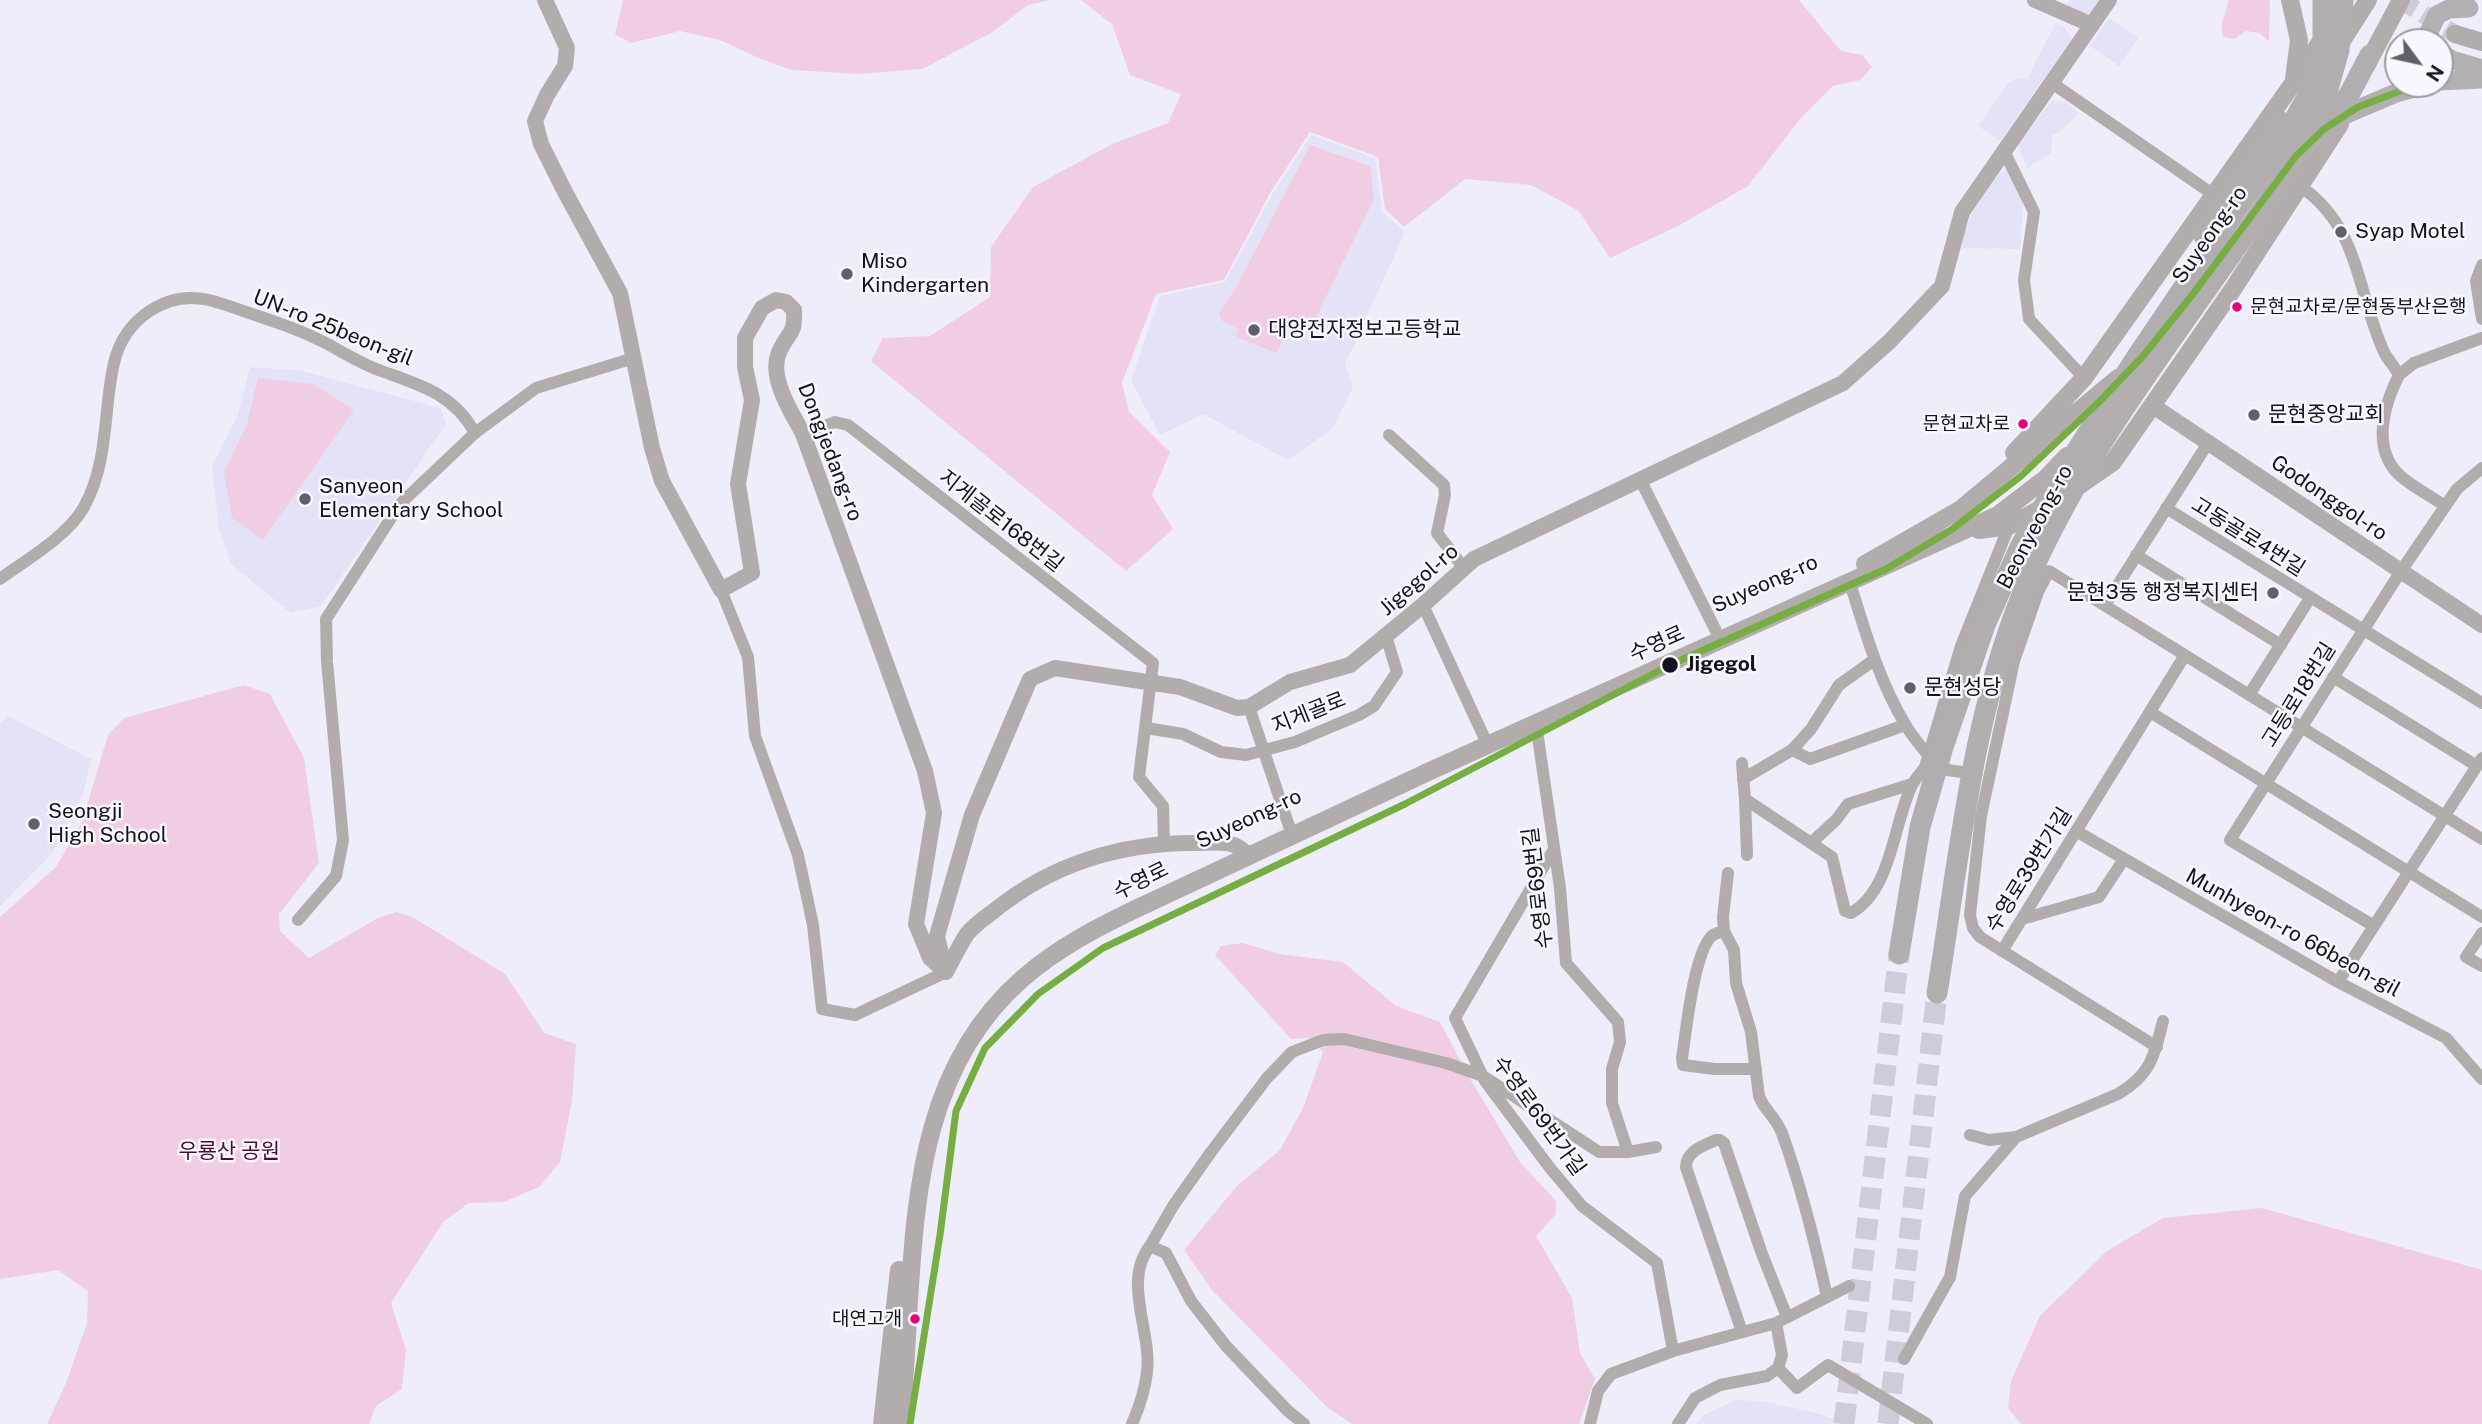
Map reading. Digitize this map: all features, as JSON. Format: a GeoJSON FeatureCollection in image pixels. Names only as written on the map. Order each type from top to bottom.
{"type":"FeatureCollection","features":[{"type":"Feature","properties":{"kind":"highway","name":"Beonyeong-ro"},"geometry":{"type":"LineString","coordinates":[[1899,954],[1920,828],[1943,747],[1985,625],[2021,545],[2070,461],[2278,148],[2309,94],[2323,54],[2323,0]]}},
{"type":"Feature","properties":{"kind":"highway","name":"Beonyeong-ro"},"geometry":{"type":"LineString","coordinates":[[1937,993],[1979,737],[2001,653],[2091,460],[2308,138],[2325,99],[2339,50],[2345,0]]}},
{"type":"Feature","properties":{"kind":"highway"},"geometry":{"type":"LineString","coordinates":[[2040,573],[2074,505],[2332,125],[2370,55]]}},
{"type":"Feature","properties":{"kind":"highway"},"geometry":{"type":"LineString","coordinates":[[2021,545],[2053,466],[2088,407],[2281,122]]}},
{"type":"Feature","properties":{"kind":"main road"},"geometry":{"type":"LineString","coordinates":[[2281,122],[2294,82],[2299,40],[2290,0]]}},
{"type":"Feature","properties":{"kind":"main road","name":"Suyeong-ro"},"geometry":{"type":"LineString","coordinates":[[1949,517],[2084,378],[2294,82],[2345,0]]}},
{"type":"Feature","properties":{"kind":"main road"},"geometry":{"type":"LineString","coordinates":[[2281,122],[2340,44],[2368,0]]}},
{"type":"Feature","properties":{"kind":"main road","name":"Suyeong-ro"},"geometry":{"type":"LineString","coordinates":[[1536,724],[1931,544],[2003,521],[2117,404],[2156,353],[2298,146],[2370,55],[2401,0]]}},
{"type":"Feature","properties":{"kind":"main road"},"geometry":{"type":"LineString","coordinates":[[2447,0],[2475,10]]}},
{"type":"Feature","properties":{"kind":"main road"},"geometry":{"type":"LineString","coordinates":[[2431,28],[2437,15],[2449,9],[2475,10]]}},
{"type":"Feature","properties":{"kind":"main road"},"geometry":{"type":"LineString","coordinates":[[2455,34],[2482,42]]}},
{"type":"Feature","properties":{"kind":"main road","name":"Suyeong-ro"},"geometry":{"type":"LineString","coordinates":[[882,1424],[902,1245],[919,1128],[937,1077],[950,1050],[976,1012],[997,988],[1036,954],[1111,909],[1245,852],[1289,826],[1872,561],[1949,517],[2116,380],[2212,259],[2281,160],[2340,44]]}},
{"type":"Feature","properties":{"kind":"main road"},"geometry":{"type":"LineString","coordinates":[[2454,61],[2482,69]]}},
{"type":"Feature","properties":{"kind":"main road"},"geometry":{"type":"LineString","coordinates":[[2454,80],[2482,79]]}},
{"type":"Feature","properties":{"kind":"main road"},"geometry":{"type":"LineString","coordinates":[[2016,463],[1999,484],[2003,521],[2062,498],[2113,462],[2233,289],[2300,186],[2332,125],[2386,98]]}},
{"type":"Feature","properties":{"kind":"main road","name":"수영로"},"geometry":{"type":"LineString","coordinates":[[899,1424],[904,1389],[914,1241],[933,1119],[944,1090],[968,1043],[1003,997],[1029,973],[1062,949],[1245,852],[1536,724]]}},
{"type":"Feature","properties":{"kind":"street"},"geometry":{"type":"LineString","coordinates":[[545,0],[567,48],[565,66],[547,95],[536,121],[541,144],[620,293],[652,448],[662,481],[721,590],[748,657],[755,736],[798,855],[813,925],[822,1009],[855,1015],[946,972],[968,932],[1014,894],[1051,872],[1104,854],[1164,843],[1231,843],[1245,852]]}},
{"type":"Feature","properties":{"kind":"street"},"geometry":{"type":"LineString","coordinates":[[2035,0],[2092,25]]}},
{"type":"Feature","properties":{"kind":"street","name":"Jigegol-ro"},"geometry":{"type":"LineString","coordinates":[[1249,707],[1290,682],[1350,665],[1474,559],[1843,383],[1889,342],[1942,286],[1962,212],[2109,0]]}},
{"type":"Feature","properties":{"kind":"street","name":"Suyeong-ro"},"geometry":{"type":"LineString","coordinates":[[2052,83],[2214,195]]}},
{"type":"Feature","properties":{"kind":"street"},"geometry":{"type":"LineString","coordinates":[[2004,151],[2034,212],[2024,280],[2029,319],[2084,378]]}},
{"type":"Feature","properties":{"kind":"street"},"geometry":{"type":"LineString","coordinates":[[2300,186],[2317,198],[2338,224],[2348,244],[2385,353],[2399,375]]}},
{"type":"Feature","properties":{"kind":"street"},"geometry":{"type":"LineString","coordinates":[[2482,265],[2476,281],[2482,319]]}},
{"type":"Feature","properties":{"kind":"street","name":"UN-ro 25beon-gil"},"geometry":{"type":"LineString","coordinates":[[0,579],[66,529],[83,509],[95,484],[103,453],[114,363],[121,341],[148,310],[166,303],[185,299],[208,300],[293,328],[373,368],[416,383],[442,396],[466,416],[475,433]]}},
{"type":"Feature","properties":{"kind":"street","name":"Dongjedang-ro"},"geometry":{"type":"LineString","coordinates":[[721,590],[752,573],[738,484],[752,400],[745,367],[745,338],[762,308],[776,300],[786,302],[794,310],[794,329],[779,352],[777,372],[785,399],[803,434],[925,771],[934,813],[916,924],[930,958],[946,972]]}},
{"type":"Feature","properties":{"kind":"street"},"geometry":{"type":"LineString","coordinates":[[2445,506],[2403,478],[2385,454],[2381,434],[2391,392],[2399,375],[2414,363],[2482,338]]}},
{"type":"Feature","properties":{"kind":"street"},"geometry":{"type":"LineString","coordinates":[[298,920],[336,876],[343,840],[327,661],[326,619],[400,504],[475,433],[536,388],[634,358]]}},
{"type":"Feature","properties":{"kind":"street","name":"Godonggol-ro"},"geometry":{"type":"LineString","coordinates":[[2153,406],[2482,625]]}},
{"type":"Feature","properties":{"kind":"street","name":"지게골로168번길"},"geometry":{"type":"LineString","coordinates":[[803,434],[835,422],[848,425],[1153,663],[1151,682]]}},
{"type":"Feature","properties":{"kind":"street"},"geometry":{"type":"LineString","coordinates":[[1389,435],[1444,485],[1445,495],[1437,533],[1464,568]]}},
{"type":"Feature","properties":{"kind":"street","name":"고동골로4번길"},"geometry":{"type":"LineString","coordinates":[[2105,605],[2208,443]]}},
{"type":"Feature","properties":{"kind":"street","name":"고등로18번길"},"geometry":{"type":"LineString","coordinates":[[2374,926],[2230,840],[2445,506],[2457,489],[2482,468]]}},
{"type":"Feature","properties":{"kind":"street","name":"수영로"},"geometry":{"type":"LineString","coordinates":[[1640,479],[1716,631]]}},
{"type":"Feature","properties":{"kind":"street","name":"고동골로4번길"},"geometry":{"type":"LineString","coordinates":[[2166,508],[2482,703]]}},
{"type":"Feature","properties":{"kind":"street"},"geometry":{"type":"LineString","coordinates":[[1745,799],[1832,857],[1845,911],[1851,913],[1858,909],[1873,892],[1884,871],[1912,784],[1926,761],[2003,521]]}},
{"type":"Feature","properties":{"kind":"street"},"geometry":{"type":"LineString","coordinates":[[2136,555],[2281,645]]}},
{"type":"Feature","properties":{"kind":"street"},"geometry":{"type":"LineString","coordinates":[[2002,951],[1980,937],[1973,928],[1970,915],[1981,816],[1989,775],[2014,661],[2038,592],[2040,573],[2105,605],[2482,839]]}},
{"type":"Feature","properties":{"kind":"street"},"geometry":{"type":"LineString","coordinates":[[1850,583],[1874,660],[1905,725],[1926,761],[1989,775]]}},
{"type":"Feature","properties":{"kind":"street"},"geometry":{"type":"LineString","coordinates":[[2249,695],[2310,598]]}},
{"type":"Feature","properties":{"kind":"street"},"geometry":{"type":"LineString","coordinates":[[1423,605],[1483,737]]}},
{"type":"Feature","properties":{"kind":"street","name":"지게골로"},"geometry":{"type":"LineString","coordinates":[[1146,728],[1182,734],[1221,752],[1247,755],[1296,741],[1374,706],[1397,671],[1386,636]]}},
{"type":"Feature","properties":{"kind":"street","name":"수영로39번가길"},"geometry":{"type":"LineString","coordinates":[[2157,1047],[2002,951],[2185,655]]}},
{"type":"Feature","properties":{"kind":"street"},"geometry":{"type":"LineString","coordinates":[[1743,779],[1792,750],[1811,729],[1839,685],[1874,660]]}},
{"type":"Feature","properties":{"kind":"street"},"geometry":{"type":"LineString","coordinates":[[946,972],[937,936],[964,842],[972,815],[1030,680],[1055,668],[1180,687],[1237,708],[1249,707]]}},
{"type":"Feature","properties":{"kind":"street"},"geometry":{"type":"LineString","coordinates":[[2333,677],[2479,762],[2338,982]]}},
{"type":"Feature","properties":{"kind":"street"},"geometry":{"type":"LineString","coordinates":[[1151,682],[1139,777],[1164,806],[1164,843]]}},
{"type":"Feature","properties":{"kind":"street","name":"지게골로"},"geometry":{"type":"LineString","coordinates":[[1249,707],[1263,751]]}},
{"type":"Feature","properties":{"kind":"street"},"geometry":{"type":"LineString","coordinates":[[2150,712],[2482,917]]}},
{"type":"Feature","properties":{"kind":"street","name":"수영로69번길"},"geometry":{"type":"LineString","coordinates":[[1536,724],[1554,849],[1566,963],[1618,1022],[1620,1042],[1612,1069],[1612,1104],[1628,1152]]}},
{"type":"Feature","properties":{"kind":"street"},"geometry":{"type":"LineString","coordinates":[[1792,750],[1810,759],[1905,725]]}},
{"type":"Feature","properties":{"kind":"street"},"geometry":{"type":"LineString","coordinates":[[1263,751],[1289,826]]}},
{"type":"Feature","properties":{"kind":"street"},"geometry":{"type":"LineString","coordinates":[[1742,763],[1747,855]]}},
{"type":"Feature","properties":{"kind":"street"},"geometry":{"type":"LineString","coordinates":[[1812,842],[1836,820],[1848,804],[1912,784]]}},
{"type":"Feature","properties":{"kind":"street","name":"Munhyeon-ro 66beon-gil"},"geometry":{"type":"LineString","coordinates":[[2076,831],[2338,982],[2446,1038],[2482,1079]]}},
{"type":"Feature","properties":{"kind":"street","name":"수영로69번가길"},"geometry":{"type":"LineString","coordinates":[[1554,849],[1455,1018],[1483,1076],[1528,1141],[1582,1206],[1657,1263],[1673,1351]]}},
{"type":"Feature","properties":{"kind":"street"},"geometry":{"type":"LineString","coordinates":[[2022,919],[2098,897],[2124,859]]}},
{"type":"Feature","properties":{"kind":"street"},"geometry":{"type":"LineString","coordinates":[[1728,873],[1724,931],[1734,950],[1737,983],[1751,1032],[1762,1104],[1775,1117],[1795,1170],[1827,1297]]}},
{"type":"Feature","properties":{"kind":"street"},"geometry":{"type":"LineString","coordinates":[[1724,931],[1713,934],[1703,952],[1693,981],[1682,1058],[1684,1065],[1688,1066],[1756,1069]]}},
{"type":"Feature","properties":{"kind":"street"},"geometry":{"type":"LineString","coordinates":[[2482,933],[2466,957],[2482,967]]}},
{"type":"Feature","properties":{"kind":"street"},"geometry":{"type":"LineString","coordinates":[[1970,1135],[1989,1140],[2016,1137],[2133,1086],[2145,1074],[2157,1047],[2163,1021]]}},
{"type":"Feature","properties":{"kind":"street"},"geometry":{"type":"LineString","coordinates":[[1132,1424],[1139,1409],[1147,1371],[1138,1286],[1142,1256],[1211,1152],[1267,1078],[1292,1052],[1323,1040],[1344,1039],[1446,1063],[1483,1076],[1599,1152],[1628,1152],[1656,1147]]}},
{"type":"Feature","properties":{"kind":"street"},"geometry":{"type":"LineString","coordinates":[[1904,1359],[1950,1277],[1965,1196],[2016,1137]]}},
{"type":"Feature","properties":{"kind":"street"},"geometry":{"type":"LineString","coordinates":[[1678,1424],[1695,1398],[1720,1385],[1767,1376],[1778,1368],[1782,1355],[1782,1320],[1762,1254],[1724,1143],[1716,1140],[1690,1155],[1686,1160],[1686,1167],[1742,1332]]}},
{"type":"Feature","properties":{"kind":"street"},"geometry":{"type":"LineString","coordinates":[[1150,1246],[1166,1253],[1191,1301],[1226,1346],[1288,1411],[1304,1424]]}},
{"type":"Feature","properties":{"kind":"street"},"geometry":{"type":"LineString","coordinates":[[1590,1424],[1598,1391],[1611,1374],[1673,1351],[1782,1320],[1849,1286]]}},
{"type":"Feature","properties":{"kind":"street"},"geometry":{"type":"LineString","coordinates":[[1778,1368],[1797,1388],[1828,1365],[1927,1424]]}},
{"type":"Feature","properties":{"kind":"shaded area"},"geometry":{"type":"Polygon","coordinates":[[[2070,0],[2099,0],[2089,15],[2065,8],[2070,0]]]}},
{"type":"Feature","properties":{"kind":"shaded area"},"geometry":{"type":"Polygon","coordinates":[[[2109,18],[2138,38],[2119,66],[2090,46],[2109,18]]]}},
{"type":"Feature","properties":{"kind":"shaded area"},"geometry":{"type":"Polygon","coordinates":[[[2055,24],[2064,26],[2071,40],[2000,141],[1978,126],[2008,83],[2019,78],[2027,79],[2055,24]]]}},
{"type":"Feature","properties":{"kind":"shaded area"},"geometry":{"type":"Polygon","coordinates":[[[2052,101],[2065,102],[2079,113],[2052,136],[2051,153],[2027,168],[2017,144],[2052,101]]]}},
{"type":"Feature","properties":{"kind":"shaded area","name":"대양전자정보고등학교"},"geometry":{"type":"Polygon","coordinates":[[[1311,135],[1375,158],[1382,212],[1405,232],[1345,364],[1353,387],[1332,429],[1288,460],[1203,414],[1160,435],[1131,380],[1160,296],[1225,282],[1272,195],[1311,135]]]}},
{"type":"Feature","properties":{"kind":"shaded area"},"geometry":{"type":"Polygon","coordinates":[[[2007,168],[2023,205],[2020,249],[1958,248],[1970,217],[1988,186],[2007,168]]]}},
{"type":"Feature","properties":{"kind":"shaded area","name":"Sanyeon Elementary School"},"geometry":{"type":"Polygon","coordinates":[[[250,367],[302,371],[440,408],[446,424],[321,606],[291,613],[232,565],[219,530],[212,467],[237,417],[250,367]]]}},
{"type":"Feature","properties":{"kind":"shaded area","name":"Seongji High School"},"geometry":{"type":"Polygon","coordinates":[[[8,716],[91,759],[83,794],[52,854],[0,906],[0,723],[8,716]]]}},
{"type":"Feature","properties":{"kind":"shaded area"},"geometry":{"type":"Polygon","coordinates":[[[1735,1400],[1767,1402],[1820,1414],[1845,1424],[1696,1424],[1702,1416],[1735,1400]]]}},
{"type":"Feature","properties":{"kind":"green space"},"geometry":{"type":"Polygon","coordinates":[[[623,0],[1050,0],[1028,5],[991,33],[922,69],[858,74],[792,70],[720,40],[680,31],[631,43],[615,34],[623,0]]]}},
{"type":"Feature","properties":{"kind":"green space"},"geometry":{"type":"Polygon","coordinates":[[[1081,0],[1799,0],[1841,51],[1862,55],[1872,67],[1860,80],[1833,86],[1801,118],[1748,186],[1680,225],[1610,258],[1579,211],[1531,185],[1465,179],[1404,227],[1385,209],[1378,157],[1310,132],[1270,193],[1224,280],[1156,294],[1122,383],[1129,412],[1170,452],[1152,495],[1173,529],[1126,571],[871,361],[883,338],[930,336],[990,297],[991,247],[1033,187],[1112,144],[1168,123],[1181,94],[1130,75],[1112,24],[1081,0]]]}},
{"type":"Feature","properties":{"kind":"green space"},"geometry":{"type":"Polygon","coordinates":[[[2228,0],[2270,0],[2269,41],[2259,33],[2246,31],[2235,39],[2223,37],[2222,21],[2228,0]]]}},
{"type":"Feature","properties":{"kind":"green space"},"geometry":{"type":"Polygon","coordinates":[[[1310,145],[1370,166],[1374,199],[1314,321],[1303,328],[1291,324],[1277,353],[1236,337],[1239,329],[1222,321],[1219,313],[1236,288],[1310,145]]]}},
{"type":"Feature","properties":{"kind":"green space"},"geometry":{"type":"Polygon","coordinates":[[[258,378],[313,384],[354,410],[263,540],[232,518],[224,473],[247,424],[258,378]]]}},
{"type":"Feature","properties":{"kind":"green space","name":"우룡산 공원"},"geometry":{"type":"Polygon","coordinates":[[[244,685],[270,694],[304,758],[319,863],[279,914],[280,931],[309,958],[378,918],[397,912],[414,918],[505,974],[544,1033],[576,1044],[572,1101],[560,1162],[539,1187],[504,1202],[469,1203],[443,1222],[391,1303],[406,1350],[402,1389],[376,1406],[369,1424],[47,1424],[66,1383],[87,1323],[88,1291],[58,1270],[0,1279],[0,917],[56,867],[82,822],[108,735],[124,718],[244,685]]]}},
{"type":"Feature","properties":{"kind":"green space"},"geometry":{"type":"Polygon","coordinates":[[[1243,943],[1279,954],[1343,962],[1396,1006],[1440,1022],[1469,1077],[1520,1162],[1556,1201],[1556,1214],[1536,1236],[1572,1298],[1580,1353],[1595,1379],[1579,1424],[1352,1424],[1327,1407],[1212,1290],[1184,1250],[1237,1186],[1280,1150],[1303,1108],[1323,1052],[1308,1038],[1291,1039],[1215,955],[1221,946],[1243,943]]]}},
{"type":"Feature","properties":{"kind":"green space"},"geometry":{"type":"Polygon","coordinates":[[[2262,1208],[2482,1270],[2482,1424],[2021,1424],[2008,1408],[2011,1381],[2040,1316],[2107,1251],[2163,1218],[2262,1208]]]}},
{"type":"Feature","properties":{"kind":"tunnel"},"geometry":{"type":"LineString","coordinates":[[2400,0],[2455,34]]}},
{"type":"Feature","properties":{"kind":"tunnel"},"geometry":{"type":"LineString","coordinates":[[1844,1424],[1899,954]]}},
{"type":"Feature","properties":{"kind":"tunnel"},"geometry":{"type":"LineString","coordinates":[[1888,1424],[1937,993]]}},
{"type":"Feature","properties":{"kind":"transit line"},"geometry":{"type":"LineString","coordinates":[[910,1424],[940,1235],[956,1111],[985,1048],[1038,994],[1103,948],[1405,804],[1670,665],[1886,569],[1951,530],[2021,476],[2143,356],[2296,156],[2324,129],[2358,107],[2384,97]]}},
{"type":"Feature","properties":{"kind":"place","name":"Syap Motel"},"geometry":{"type":"Point","coordinates":[2341,232]}},
{"type":"Feature","properties":{"kind":"place","name":"Miso Kindergarten"},"geometry":{"type":"Point","coordinates":[847,274]}},
{"type":"Feature","properties":{"kind":"place","name":"문현교차로/문현동부산은행"},"geometry":{"type":"Point","coordinates":[2237,307]}},
{"type":"Feature","properties":{"kind":"place","name":"대양전자정보고등학교"},"geometry":{"type":"Point","coordinates":[1254,330]}},
{"type":"Feature","properties":{"kind":"place","name":"문현중앙교회"},"geometry":{"type":"Point","coordinates":[2254,415]}},
{"type":"Feature","properties":{"kind":"place","name":"문현교차로"},"geometry":{"type":"Point","coordinates":[2023,424]}},
{"type":"Feature","properties":{"kind":"place","name":"Sanyeon Elementary School"},"geometry":{"type":"Point","coordinates":[305,499]}},
{"type":"Feature","properties":{"kind":"place","name":"문현3동 행정복지센터"},"geometry":{"type":"Point","coordinates":[2273,593]}},
{"type":"Feature","properties":{"kind":"place","name":"Jigegol"},"geometry":{"type":"Point","coordinates":[1670,665]}},
{"type":"Feature","properties":{"kind":"place","name":"문현성당"},"geometry":{"type":"Point","coordinates":[1910,688]}},
{"type":"Feature","properties":{"kind":"place","name":"Seongji High School"},"geometry":{"type":"Point","coordinates":[34,824]}},
{"type":"Feature","properties":{"kind":"place","name":"대연고개"},"geometry":{"type":"Point","coordinates":[915,1319]}}]}
